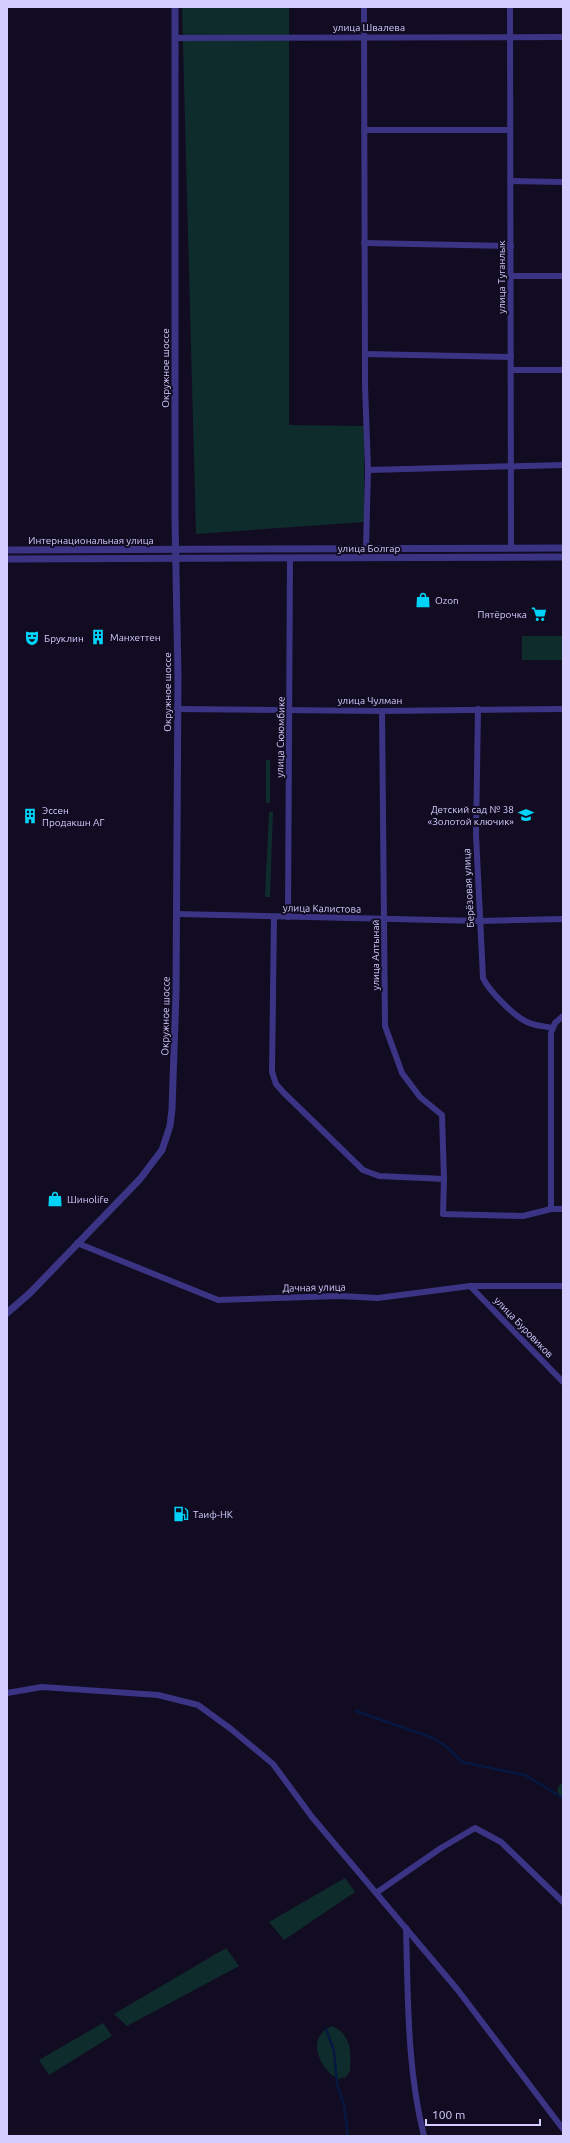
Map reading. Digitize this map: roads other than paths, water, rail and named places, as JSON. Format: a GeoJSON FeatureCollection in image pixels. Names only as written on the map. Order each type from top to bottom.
{"type":"FeatureCollection","features":[{"type":"Feature","properties":{"kind":"street","name":"Окружное шоссе"},"geometry":{"type":"LineString","coordinates":[[7,1313],[30,1293],[140,1179],[162,1150],[167,1136],[172,1109],[174,1085],[177,709],[175,7]]}},
{"type":"Feature","properties":{"kind":"street"},"geometry":{"type":"LineString","coordinates":[[364,7],[364,243],[368,470],[366,549]]}},
{"type":"Feature","properties":{"kind":"street","name":"улица Туганлык"},"geometry":{"type":"LineString","coordinates":[[510,7],[511,547]]}},
{"type":"Feature","properties":{"kind":"street","name":"улица Швалева"},"geometry":{"type":"LineString","coordinates":[[175,38],[563,37]]}},
{"type":"Feature","properties":{"kind":"street"},"geometry":{"type":"LineString","coordinates":[[364,130],[510,130]]}},
{"type":"Feature","properties":{"kind":"street"},"geometry":{"type":"LineString","coordinates":[[510,181],[563,182]]}},
{"type":"Feature","properties":{"kind":"street"},"geometry":{"type":"LineString","coordinates":[[364,243],[511,246]]}},
{"type":"Feature","properties":{"kind":"street"},"geometry":{"type":"LineString","coordinates":[[511,276],[563,276]]}},
{"type":"Feature","properties":{"kind":"street"},"geometry":{"type":"LineString","coordinates":[[365,354],[511,357]]}},
{"type":"Feature","properties":{"kind":"street"},"geometry":{"type":"LineString","coordinates":[[511,370],[563,370]]}},
{"type":"Feature","properties":{"kind":"street"},"geometry":{"type":"LineString","coordinates":[[368,470],[563,465]]}},
{"type":"Feature","properties":{"kind":"street","name":"улица Болгар"},"geometry":{"type":"LineString","coordinates":[[176,550],[511,547],[563,548]]}},
{"type":"Feature","properties":{"kind":"street","name":"Интернациональная улица"},"geometry":{"type":"LineString","coordinates":[[7,550],[176,550]]}},
{"type":"Feature","properties":{"kind":"street","name":"улица Болгар"},"geometry":{"type":"LineString","coordinates":[[176,559],[563,557]]}},
{"type":"Feature","properties":{"kind":"street","name":"улица Сююмбике"},"geometry":{"type":"LineString","coordinates":[[288,917],[290,558]]}},
{"type":"Feature","properties":{"kind":"street","name":"Интернациональная улица"},"geometry":{"type":"LineString","coordinates":[[7,559],[176,559]]}},
{"type":"Feature","properties":{"kind":"street","name":"улица Чулман"},"geometry":{"type":"LineString","coordinates":[[177,709],[382,711],[563,709]]}},
{"type":"Feature","properties":{"kind":"street","name":"Берёзовая улица"},"geometry":{"type":"LineString","coordinates":[[478,709],[476,835],[482,974],[485,983],[521,1018],[533,1024],[552,1028]]}},
{"type":"Feature","properties":{"kind":"street","name":"улица Алтынай"},"geometry":{"type":"LineString","coordinates":[[382,711],[385,1026],[402,1073],[420,1097],[442,1115],[444,1179],[443,1214],[523,1216],[551,1209]]}},
{"type":"Feature","properties":{"kind":"street","name":"улица Калистова"},"geometry":{"type":"LineString","coordinates":[[176,914],[480,920],[563,918]]}},
{"type":"Feature","properties":{"kind":"street"},"geometry":{"type":"LineString","coordinates":[[274,917],[272,1072],[276,1084],[364,1170],[378,1176],[444,1179]]}},
{"type":"Feature","properties":{"kind":"street"},"geometry":{"type":"LineString","coordinates":[[563,1016],[552,1028],[550,1033],[551,1209],[563,1209]]}},
{"type":"Feature","properties":{"kind":"street","name":"Дачная улица"},"geometry":{"type":"LineString","coordinates":[[77,1243],[218,1300],[339,1296],[378,1298],[470,1286],[563,1286]]}},
{"type":"Feature","properties":{"kind":"street","name":"улица Буровиков"},"geometry":{"type":"LineString","coordinates":[[470,1286],[563,1382]]}},
{"type":"Feature","properties":{"kind":"street"},"geometry":{"type":"LineString","coordinates":[[7,1693],[42,1687],[158,1695],[198,1706],[273,1764],[312,1817],[457,1989],[563,2129]]}},
{"type":"Feature","properties":{"kind":"street"},"geometry":{"type":"LineString","coordinates":[[376,1893],[441,1848],[475,1828],[501,1842],[563,1902]]}},
{"type":"Feature","properties":{"kind":"street"},"geometry":{"type":"LineString","coordinates":[[406,1928],[408,2028],[419,2115],[424,2136]]}},
{"type":"Feature","properties":{"kind":"waterway"},"geometry":{"type":"LineString","coordinates":[[356,1711],[433,1738],[446,1746],[462,1762],[525,1775],[563,1798]]}},
{"type":"Feature","properties":{"kind":"waterway"},"geometry":{"type":"LineString","coordinates":[[326,2029],[334,2051],[337,2084],[344,2105],[348,2136]]}},
{"type":"Feature","properties":{"kind":"place","name":"Ozon"},"geometry":{"type":"Point","coordinates":[423,600]}},
{"type":"Feature","properties":{"kind":"place","name":"Пятёрочка"},"geometry":{"type":"Point","coordinates":[539,614]}},
{"type":"Feature","properties":{"kind":"place","name":"Манхеттен"},"geometry":{"type":"Point","coordinates":[98,637]}},
{"type":"Feature","properties":{"kind":"place","name":"Бруклин"},"geometry":{"type":"Point","coordinates":[32,638]}},
{"type":"Feature","properties":{"kind":"place","name":"Детский сад № 38 «Золотой ключик»"},"geometry":{"type":"Point","coordinates":[526,815]}},
{"type":"Feature","properties":{"kind":"place","name":"Эссен Продакшн АГ"},"geometry":{"type":"Point","coordinates":[30,816]}},
{"type":"Feature","properties":{"kind":"place","name":"Шиноlife"},"geometry":{"type":"Point","coordinates":[55,1199]}},
{"type":"Feature","properties":{"kind":"place","name":"Таиф-НК"},"geometry":{"type":"Point","coordinates":[181,1514]}}]}
